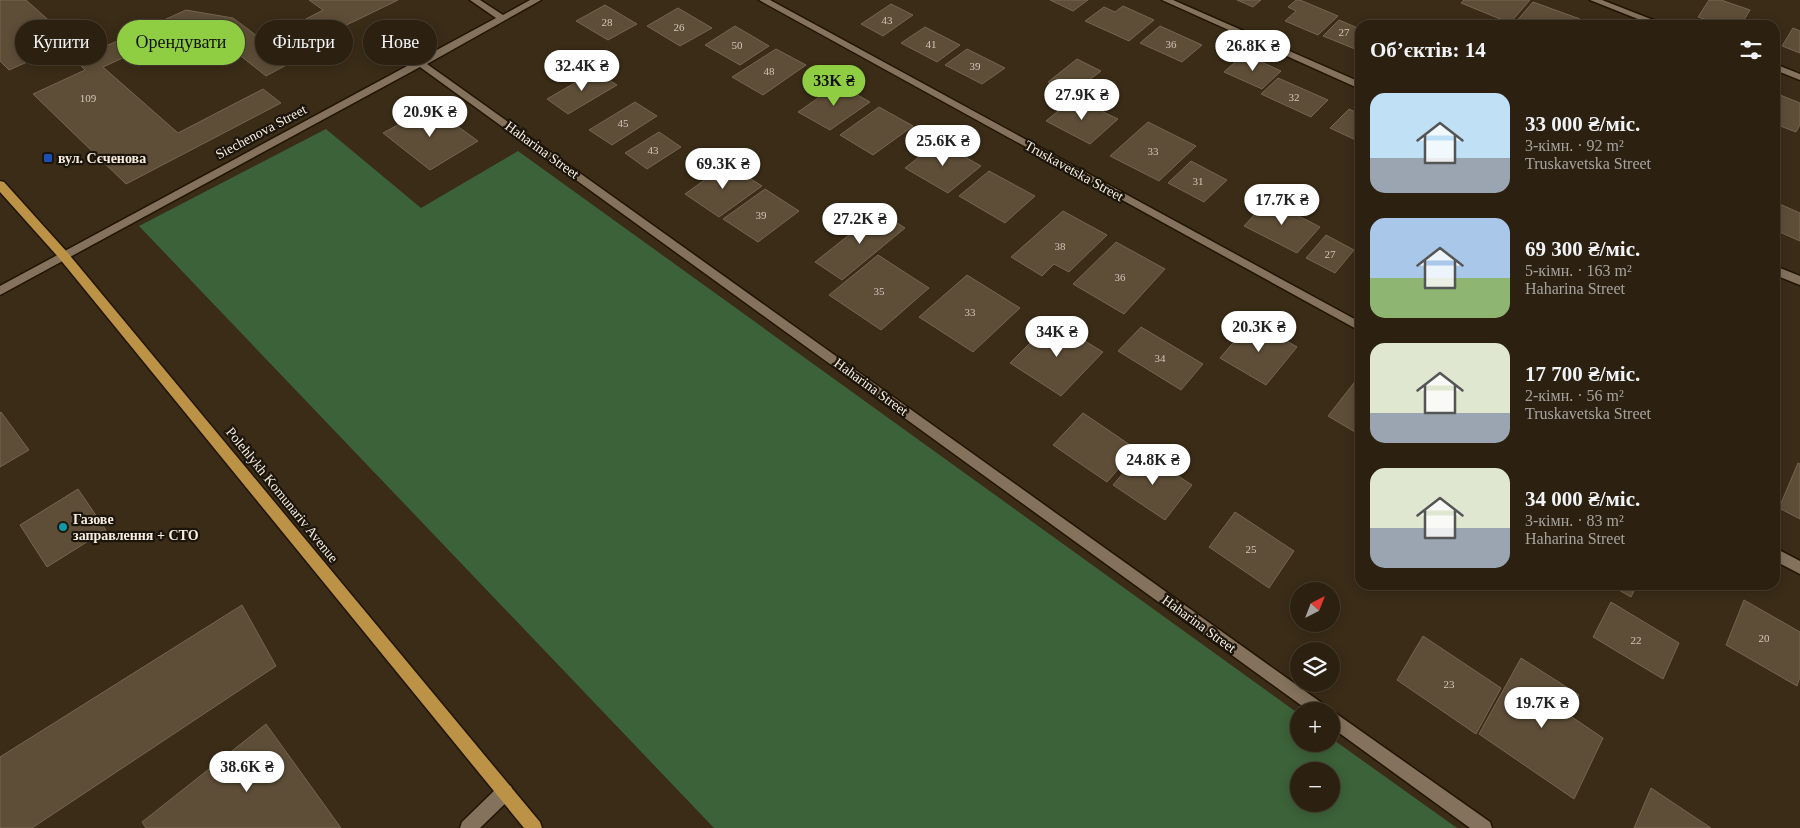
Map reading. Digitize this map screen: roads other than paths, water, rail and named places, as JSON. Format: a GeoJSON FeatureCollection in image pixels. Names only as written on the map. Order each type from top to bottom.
{"type":"FeatureCollection","features":[{"type":"Feature","properties":{"kind":"main road","name":"Polehlykh Komunariv Avenue"},"geometry":{"type":"LineString","coordinates":[[0,185],[63,255],[534,828]]}},
{"type":"Feature","properties":{"kind":"street"},"geometry":{"type":"LineString","coordinates":[[474,0],[502,18]]}},
{"type":"Feature","properties":{"kind":"street","name":"Siechenova Street"},"geometry":{"type":"LineString","coordinates":[[437,54],[537,0]]}},
{"type":"Feature","properties":{"kind":"street","name":"Truskavetska Street"},"geometry":{"type":"LineString","coordinates":[[763,0],[1355,324]]}},
{"type":"Feature","properties":{"kind":"street"},"geometry":{"type":"LineString","coordinates":[[1166,0],[1355,84]]}},
{"type":"Feature","properties":{"kind":"street"},"geometry":{"type":"LineString","coordinates":[[1594,0],[1648,20]]}},
{"type":"Feature","properties":{"kind":"street","name":"Siechenova Street"},"geometry":{"type":"LineString","coordinates":[[0,291],[63,255],[416,65]]}},
{"type":"Feature","properties":{"kind":"street","name":"Haharina Street"},"geometry":{"type":"LineString","coordinates":[[423,65],[1308,702]]}},
{"type":"Feature","properties":{"kind":"street"},"geometry":{"type":"LineString","coordinates":[[1780,69],[1800,77]]}},
{"type":"Feature","properties":{"kind":"street"},"geometry":{"type":"LineString","coordinates":[[1780,272],[1800,281]]}},
{"type":"Feature","properties":{"kind":"street"},"geometry":{"type":"LineString","coordinates":[[1780,557],[1800,568]]}},
{"type":"Feature","properties":{"kind":"street"},"geometry":{"type":"LineString","coordinates":[[1340,724],[1484,828]]}},
{"type":"Feature","properties":{"kind":"street"},"geometry":{"type":"LineString","coordinates":[[468,828],[505,792]]}},
{"type":"Feature","properties":{"kind":"place","name":"вул. Сєченова"},"geometry":{"type":"Point","coordinates":[48,158]}},
{"type":"Feature","properties":{"kind":"place","name":"Газове заправлення + СТО"},"geometry":{"type":"Point","coordinates":[63,527]}}]}
